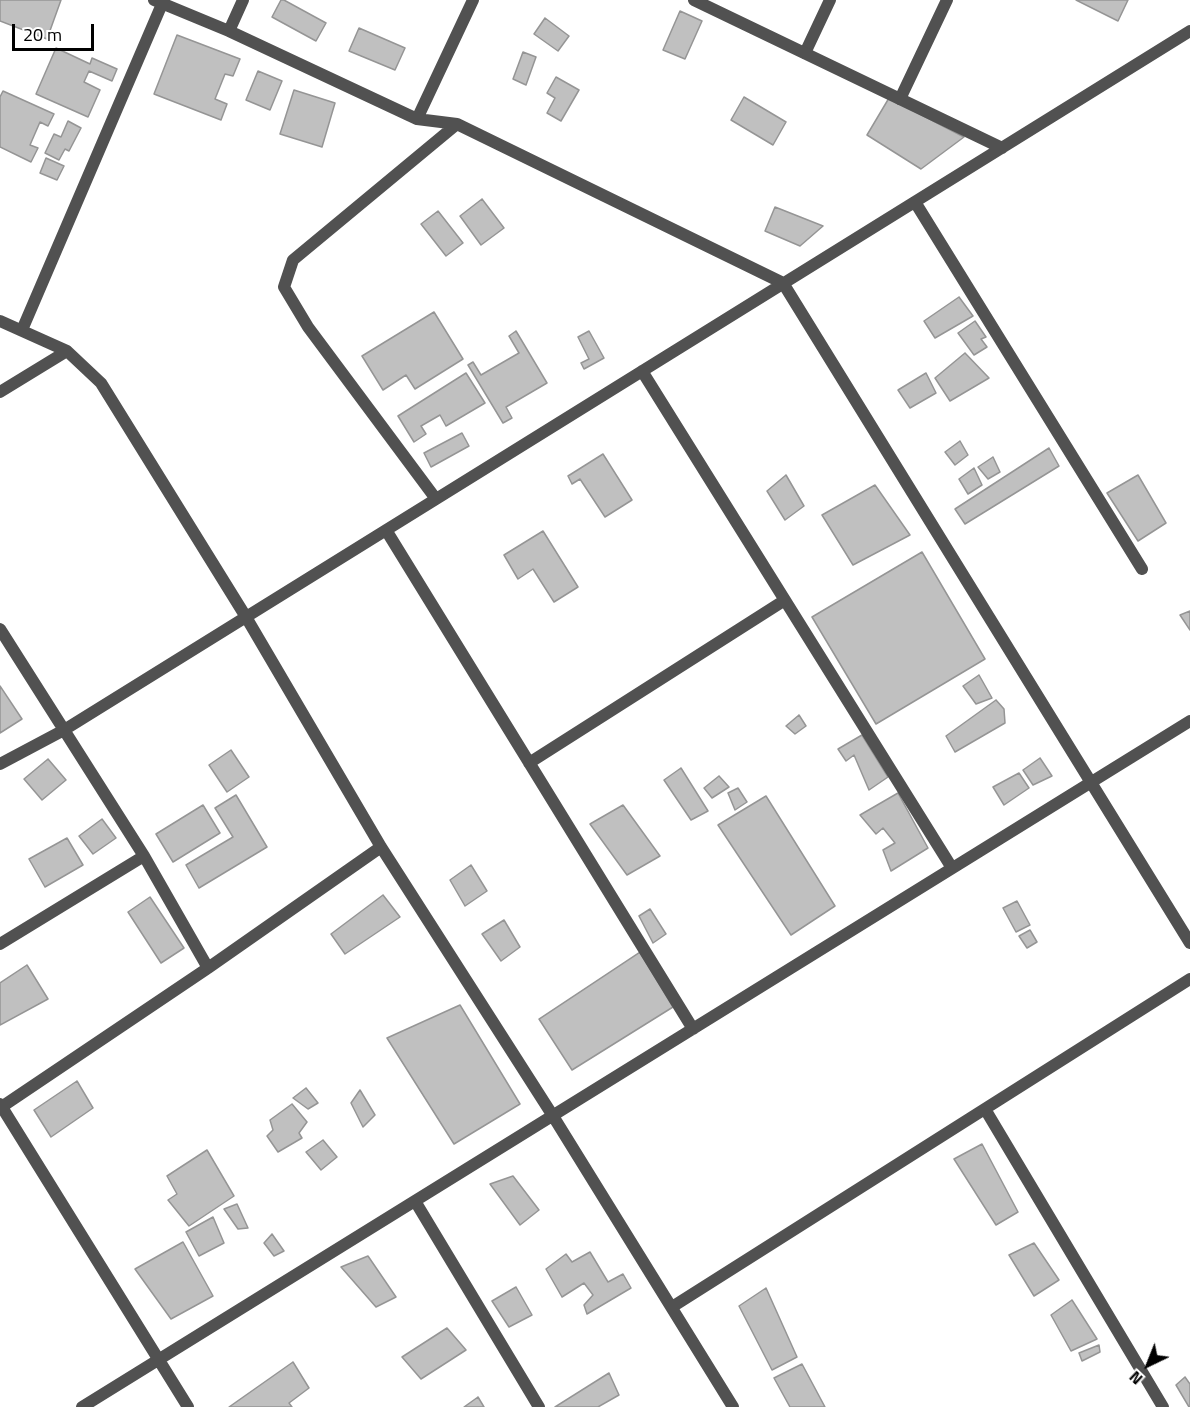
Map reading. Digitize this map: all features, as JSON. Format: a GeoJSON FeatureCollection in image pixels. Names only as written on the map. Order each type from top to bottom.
{"type":"FeatureCollection","features":[{"type":"Feature","properties":{"kind":"street"},"geometry":{"type":"LineString","coordinates":[[229,31],[243,0]]}},
{"type":"Feature","properties":{"kind":"street"},"geometry":{"type":"LineString","coordinates":[[417,119],[473,0]]}},
{"type":"Feature","properties":{"kind":"street"},"geometry":{"type":"LineString","coordinates":[[694,0],[1002,148]]}},
{"type":"Feature","properties":{"kind":"street"},"geometry":{"type":"LineString","coordinates":[[805,53],[830,0]]}},
{"type":"Feature","properties":{"kind":"street"},"geometry":{"type":"LineString","coordinates":[[900,99],[947,0]]}},
{"type":"Feature","properties":{"kind":"street"},"geometry":{"type":"LineString","coordinates":[[22,330],[158,2],[229,31],[417,119],[457,124],[783,283],[1190,943]]}},
{"type":"Feature","properties":{"kind":"street"},"geometry":{"type":"LineString","coordinates":[[0,764],[64,730],[1190,31]]}},
{"type":"Feature","properties":{"kind":"street"},"geometry":{"type":"LineString","coordinates":[[436,499],[308,327],[284,287],[293,260],[457,124]]}},
{"type":"Feature","properties":{"kind":"street"},"geometry":{"type":"LineString","coordinates":[[915,202],[1142,569]]}},
{"type":"Feature","properties":{"kind":"street"},"geometry":{"type":"LineString","coordinates":[[0,321],[67,351],[101,382],[246,617],[381,847],[553,1116],[733,1407]]}},
{"type":"Feature","properties":{"kind":"street"},"geometry":{"type":"LineString","coordinates":[[0,392],[67,351]]}},
{"type":"Feature","properties":{"kind":"street"},"geometry":{"type":"LineString","coordinates":[[642,371],[952,868]]}},
{"type":"Feature","properties":{"kind":"street"},"geometry":{"type":"LineString","coordinates":[[386,530],[693,1029]]}},
{"type":"Feature","properties":{"kind":"street"},"geometry":{"type":"LineString","coordinates":[[529,763],[785,600]]}},
{"type":"Feature","properties":{"kind":"street"},"geometry":{"type":"LineString","coordinates":[[0,629],[144,856],[208,969]]}},
{"type":"Feature","properties":{"kind":"street"},"geometry":{"type":"LineString","coordinates":[[82,1407],[1190,721]]}},
{"type":"Feature","properties":{"kind":"street"},"geometry":{"type":"LineString","coordinates":[[188,1407],[1,1106],[208,969],[381,847]]}},
{"type":"Feature","properties":{"kind":"street"},"geometry":{"type":"LineString","coordinates":[[0,944],[144,856]]}},
{"type":"Feature","properties":{"kind":"street"},"geometry":{"type":"LineString","coordinates":[[672,1307],[1190,979]]}},
{"type":"Feature","properties":{"kind":"street"},"geometry":{"type":"LineString","coordinates":[[985,1109],[1163,1407]]}},
{"type":"Feature","properties":{"kind":"street"},"geometry":{"type":"LineString","coordinates":[[415,1201],[539,1407]]}},
{"type":"Feature","properties":{"kind":"building"},"geometry":{"type":"Polygon","coordinates":[[[0,0],[61,0],[47,39],[0,21],[0,0]]]}},
{"type":"Feature","properties":{"kind":"building"},"geometry":{"type":"Polygon","coordinates":[[[281,0],[326,23],[316,41],[272,17],[281,0]]]}},
{"type":"Feature","properties":{"kind":"building"},"geometry":{"type":"Polygon","coordinates":[[[1076,0],[1128,0],[1118,21],[1076,0]]]}},
{"type":"Feature","properties":{"kind":"building"},"geometry":{"type":"Polygon","coordinates":[[[680,11],[702,21],[685,59],[663,50],[680,11]]]}},
{"type":"Feature","properties":{"kind":"building"},"geometry":{"type":"Polygon","coordinates":[[[545,18],[569,36],[558,51],[534,34],[545,18]]]}},
{"type":"Feature","properties":{"kind":"building"},"geometry":{"type":"Polygon","coordinates":[[[359,28],[405,48],[395,70],[349,51],[359,28]]]}},
{"type":"Feature","properties":{"kind":"building"},"geometry":{"type":"Polygon","coordinates":[[[177,35],[240,59],[233,76],[225,74],[215,99],[227,104],[221,120],[154,94],[177,35]]]}},
{"type":"Feature","properties":{"kind":"building"},"geometry":{"type":"Polygon","coordinates":[[[56,48],[90,64],[92,58],[117,69],[112,81],[89,71],[84,82],[100,90],[88,117],[36,94],[56,48]]]}},
{"type":"Feature","properties":{"kind":"building"},"geometry":{"type":"Polygon","coordinates":[[[523,52],[536,57],[526,85],[513,79],[523,52]]]}},
{"type":"Feature","properties":{"kind":"building"},"geometry":{"type":"Polygon","coordinates":[[[258,71],[282,81],[270,110],[246,100],[258,71]]]}},
{"type":"Feature","properties":{"kind":"building"},"geometry":{"type":"Polygon","coordinates":[[[556,77],[579,90],[561,121],[547,113],[555,98],[547,93],[556,77]]]}},
{"type":"Feature","properties":{"kind":"building"},"geometry":{"type":"Polygon","coordinates":[[[294,90],[335,103],[322,147],[280,134],[294,90]]]}},
{"type":"Feature","properties":{"kind":"building"},"geometry":{"type":"Polygon","coordinates":[[[3,91],[54,114],[48,126],[40,122],[30,145],[38,148],[31,162],[0,147],[0,97],[3,91]]]}},
{"type":"Feature","properties":{"kind":"building"},"geometry":{"type":"Polygon","coordinates":[[[744,97],[786,122],[773,145],[731,120],[744,97]]]}},
{"type":"Feature","properties":{"kind":"building"},"geometry":{"type":"Polygon","coordinates":[[[889,98],[964,137],[921,169],[867,135],[889,98]]]}},
{"type":"Feature","properties":{"kind":"building"},"geometry":{"type":"Polygon","coordinates":[[[68,121],[81,128],[69,151],[65,149],[59,160],[45,153],[54,134],[61,137],[68,121]]]}},
{"type":"Feature","properties":{"kind":"building"},"geometry":{"type":"Polygon","coordinates":[[[46,158],[64,166],[57,180],[40,173],[46,158]]]}},
{"type":"Feature","properties":{"kind":"building"},"geometry":{"type":"Polygon","coordinates":[[[482,199],[504,228],[481,245],[460,216],[482,199]]]}},
{"type":"Feature","properties":{"kind":"building"},"geometry":{"type":"Polygon","coordinates":[[[775,207],[823,226],[800,246],[765,231],[775,207]]]}},
{"type":"Feature","properties":{"kind":"building"},"geometry":{"type":"Polygon","coordinates":[[[438,211],[463,243],[446,256],[421,224],[438,211]]]}},
{"type":"Feature","properties":{"kind":"building"},"geometry":{"type":"Polygon","coordinates":[[[959,297],[973,316],[935,338],[924,321],[959,297]]]}},
{"type":"Feature","properties":{"kind":"building"},"geometry":{"type":"Polygon","coordinates":[[[434,312],[463,359],[415,389],[406,375],[383,390],[362,356],[434,312]]]}},
{"type":"Feature","properties":{"kind":"building"},"geometry":{"type":"Polygon","coordinates":[[[975,321],[986,337],[981,339],[987,347],[974,355],[958,333],[975,321]]]}},
{"type":"Feature","properties":{"kind":"building"},"geometry":{"type":"Polygon","coordinates":[[[516,331],[547,383],[506,407],[512,418],[503,423],[468,365],[473,362],[481,375],[519,353],[509,336],[516,331]]]}},
{"type":"Feature","properties":{"kind":"building"},"geometry":{"type":"Polygon","coordinates":[[[589,331],[604,358],[584,369],[581,363],[589,359],[578,337],[589,331]]]}},
{"type":"Feature","properties":{"kind":"building"},"geometry":{"type":"Polygon","coordinates":[[[965,353],[989,378],[950,401],[935,378],[965,353]]]}},
{"type":"Feature","properties":{"kind":"building"},"geometry":{"type":"Polygon","coordinates":[[[466,373],[485,403],[446,426],[440,415],[421,426],[426,434],[414,442],[398,416],[466,373]]]}},
{"type":"Feature","properties":{"kind":"building"},"geometry":{"type":"Polygon","coordinates":[[[926,373],[936,393],[910,408],[898,390],[926,373]]]}},
{"type":"Feature","properties":{"kind":"building"},"geometry":{"type":"Polygon","coordinates":[[[462,433],[469,446],[431,467],[424,453],[462,433]]]}},
{"type":"Feature","properties":{"kind":"building"},"geometry":{"type":"Polygon","coordinates":[[[960,441],[968,455],[955,465],[945,452],[960,441]]]}},
{"type":"Feature","properties":{"kind":"building"},"geometry":{"type":"Polygon","coordinates":[[[1049,448],[1059,466],[965,524],[955,509],[1049,448]]]}},
{"type":"Feature","properties":{"kind":"building"},"geometry":{"type":"Polygon","coordinates":[[[603,454],[632,500],[605,517],[580,479],[572,484],[568,476],[603,454]]]}},
{"type":"Feature","properties":{"kind":"building"},"geometry":{"type":"Polygon","coordinates":[[[993,457],[1000,472],[988,479],[978,467],[993,457]]]}},
{"type":"Feature","properties":{"kind":"building"},"geometry":{"type":"Polygon","coordinates":[[[974,468],[982,485],[968,494],[959,479],[974,468]]]}},
{"type":"Feature","properties":{"kind":"building"},"geometry":{"type":"Polygon","coordinates":[[[786,475],[804,506],[785,520],[767,491],[786,475]]]}},
{"type":"Feature","properties":{"kind":"building"},"geometry":{"type":"Polygon","coordinates":[[[1138,475],[1166,523],[1138,541],[1107,493],[1138,475]]]}},
{"type":"Feature","properties":{"kind":"building"},"geometry":{"type":"Polygon","coordinates":[[[875,485],[910,535],[853,565],[822,515],[875,485]]]}},
{"type":"Feature","properties":{"kind":"building"},"geometry":{"type":"Polygon","coordinates":[[[543,531],[578,587],[554,602],[533,569],[518,579],[504,555],[543,531]]]}},
{"type":"Feature","properties":{"kind":"building"},"geometry":{"type":"Polygon","coordinates":[[[922,552],[985,659],[876,724],[812,617],[922,552]]]}},
{"type":"Feature","properties":{"kind":"building"},"geometry":{"type":"Polygon","coordinates":[[[1190,611],[1190,630],[1180,615],[1190,611]]]}},
{"type":"Feature","properties":{"kind":"building"},"geometry":{"type":"Polygon","coordinates":[[[979,675],[992,698],[976,704],[963,686],[979,675]]]}},
{"type":"Feature","properties":{"kind":"building"},"geometry":{"type":"Polygon","coordinates":[[[0,686],[22,719],[0,733],[0,686]]]}},
{"type":"Feature","properties":{"kind":"building"},"geometry":{"type":"Polygon","coordinates":[[[996,700],[1004,709],[1005,723],[955,752],[946,736],[996,700]]]}},
{"type":"Feature","properties":{"kind":"building"},"geometry":{"type":"Polygon","coordinates":[[[799,715],[806,726],[795,734],[786,726],[799,715]]]}},
{"type":"Feature","properties":{"kind":"building"},"geometry":{"type":"Polygon","coordinates":[[[862,735],[888,777],[869,790],[854,755],[846,761],[838,749],[862,735]]]}},
{"type":"Feature","properties":{"kind":"building"},"geometry":{"type":"Polygon","coordinates":[[[231,750],[249,777],[227,792],[209,765],[231,750]]]}},
{"type":"Feature","properties":{"kind":"building"},"geometry":{"type":"Polygon","coordinates":[[[1040,758],[1052,776],[1033,785],[1023,770],[1040,758]]]}},
{"type":"Feature","properties":{"kind":"building"},"geometry":{"type":"Polygon","coordinates":[[[48,759],[66,780],[42,800],[24,779],[48,759]]]}},
{"type":"Feature","properties":{"kind":"building"},"geometry":{"type":"Polygon","coordinates":[[[681,768],[708,811],[691,820],[664,780],[681,768]]]}},
{"type":"Feature","properties":{"kind":"building"},"geometry":{"type":"Polygon","coordinates":[[[1019,773],[1029,788],[1004,805],[993,787],[1019,773]]]}},
{"type":"Feature","properties":{"kind":"building"},"geometry":{"type":"Polygon","coordinates":[[[719,776],[729,787],[712,798],[704,788],[719,776]]]}},
{"type":"Feature","properties":{"kind":"building"},"geometry":{"type":"Polygon","coordinates":[[[738,788],[747,802],[735,810],[728,793],[738,788]]]}},
{"type":"Feature","properties":{"kind":"building"},"geometry":{"type":"Polygon","coordinates":[[[898,793],[928,848],[891,871],[883,850],[895,843],[883,828],[876,834],[860,815],[898,793]]]}},
{"type":"Feature","properties":{"kind":"building"},"geometry":{"type":"Polygon","coordinates":[[[236,795],[267,847],[199,888],[186,865],[233,837],[215,808],[236,795]]]}},
{"type":"Feature","properties":{"kind":"building"},"geometry":{"type":"Polygon","coordinates":[[[766,796],[835,906],[791,935],[718,825],[766,796]]]}},
{"type":"Feature","properties":{"kind":"building"},"geometry":{"type":"Polygon","coordinates":[[[203,805],[220,833],[173,862],[156,834],[203,805]]]}},
{"type":"Feature","properties":{"kind":"building"},"geometry":{"type":"Polygon","coordinates":[[[623,805],[660,856],[627,875],[590,824],[623,805]]]}},
{"type":"Feature","properties":{"kind":"building"},"geometry":{"type":"Polygon","coordinates":[[[102,819],[116,838],[93,854],[79,836],[102,819]]]}},
{"type":"Feature","properties":{"kind":"building"},"geometry":{"type":"Polygon","coordinates":[[[67,838],[83,865],[45,887],[29,859],[67,838]]]}},
{"type":"Feature","properties":{"kind":"building"},"geometry":{"type":"Polygon","coordinates":[[[471,865],[487,891],[465,906],[450,880],[471,865]]]}},
{"type":"Feature","properties":{"kind":"building"},"geometry":{"type":"Polygon","coordinates":[[[383,895],[400,917],[345,954],[331,934],[383,895]]]}},
{"type":"Feature","properties":{"kind":"building"},"geometry":{"type":"Polygon","coordinates":[[[150,897],[184,948],[161,963],[128,912],[150,897]]]}},
{"type":"Feature","properties":{"kind":"building"},"geometry":{"type":"Polygon","coordinates":[[[1017,901],[1030,925],[1016,932],[1003,908],[1017,901]]]}},
{"type":"Feature","properties":{"kind":"building"},"geometry":{"type":"Polygon","coordinates":[[[650,909],[666,934],[653,943],[639,916],[650,909]]]}},
{"type":"Feature","properties":{"kind":"building"},"geometry":{"type":"Polygon","coordinates":[[[504,920],[520,947],[501,961],[482,934],[504,920]]]}},
{"type":"Feature","properties":{"kind":"building"},"geometry":{"type":"Polygon","coordinates":[[[1030,930],[1037,942],[1027,948],[1019,936],[1030,930]]]}},
{"type":"Feature","properties":{"kind":"building"},"geometry":{"type":"Polygon","coordinates":[[[640,952],[673,1007],[572,1070],[539,1019],[640,952]]]}},
{"type":"Feature","properties":{"kind":"building"},"geometry":{"type":"Polygon","coordinates":[[[27,965],[48,999],[0,1025],[0,983],[27,965]]]}},
{"type":"Feature","properties":{"kind":"building"},"geometry":{"type":"Polygon","coordinates":[[[460,1005],[520,1104],[454,1144],[387,1038],[460,1005]]]}},
{"type":"Feature","properties":{"kind":"building"},"geometry":{"type":"Polygon","coordinates":[[[77,1081],[93,1108],[51,1137],[34,1110],[77,1081]]]}},
{"type":"Feature","properties":{"kind":"building"},"geometry":{"type":"Polygon","coordinates":[[[306,1088],[318,1103],[308,1109],[293,1098],[306,1088]]]}},
{"type":"Feature","properties":{"kind":"building"},"geometry":{"type":"Polygon","coordinates":[[[360,1090],[375,1115],[363,1127],[351,1103],[360,1090]]]}},
{"type":"Feature","properties":{"kind":"building"},"geometry":{"type":"Polygon","coordinates":[[[292,1104],[307,1122],[299,1133],[302,1138],[278,1152],[267,1136],[273,1130],[270,1120],[292,1104]]]}},
{"type":"Feature","properties":{"kind":"building"},"geometry":{"type":"Polygon","coordinates":[[[323,1140],[337,1157],[321,1170],[306,1152],[323,1140]]]}},
{"type":"Feature","properties":{"kind":"building"},"geometry":{"type":"Polygon","coordinates":[[[982,1144],[1018,1212],[996,1225],[954,1159],[982,1144]]]}},
{"type":"Feature","properties":{"kind":"building"},"geometry":{"type":"Polygon","coordinates":[[[207,1150],[234,1196],[189,1226],[168,1200],[177,1194],[167,1176],[207,1150]]]}},
{"type":"Feature","properties":{"kind":"building"},"geometry":{"type":"Polygon","coordinates":[[[513,1176],[539,1210],[520,1225],[490,1184],[513,1176]]]}},
{"type":"Feature","properties":{"kind":"building"},"geometry":{"type":"Polygon","coordinates":[[[237,1204],[248,1228],[238,1229],[224,1209],[237,1204]]]}},
{"type":"Feature","properties":{"kind":"building"},"geometry":{"type":"Polygon","coordinates":[[[213,1217],[224,1243],[199,1256],[186,1232],[213,1217]]]}},
{"type":"Feature","properties":{"kind":"building"},"geometry":{"type":"Polygon","coordinates":[[[272,1234],[284,1251],[274,1256],[264,1243],[272,1234]]]}},
{"type":"Feature","properties":{"kind":"building"},"geometry":{"type":"Polygon","coordinates":[[[183,1242],[213,1296],[171,1319],[135,1269],[183,1242]]]}},
{"type":"Feature","properties":{"kind":"building"},"geometry":{"type":"Polygon","coordinates":[[[1034,1243],[1059,1280],[1034,1296],[1009,1255],[1034,1243]]]}},
{"type":"Feature","properties":{"kind":"building"},"geometry":{"type":"Polygon","coordinates":[[[590,1252],[608,1282],[623,1274],[631,1288],[587,1314],[584,1305],[593,1295],[584,1283],[562,1297],[546,1269],[566,1254],[572,1262],[590,1252]]]}},
{"type":"Feature","properties":{"kind":"building"},"geometry":{"type":"Polygon","coordinates":[[[368,1256],[396,1297],[376,1307],[341,1267],[368,1256]]]}},
{"type":"Feature","properties":{"kind":"building"},"geometry":{"type":"Polygon","coordinates":[[[516,1287],[532,1315],[509,1327],[492,1301],[516,1287]]]}},
{"type":"Feature","properties":{"kind":"building"},"geometry":{"type":"Polygon","coordinates":[[[766,1288],[797,1357],[772,1370],[739,1306],[766,1288]]]}},
{"type":"Feature","properties":{"kind":"building"},"geometry":{"type":"Polygon","coordinates":[[[1072,1300],[1097,1339],[1071,1351],[1051,1315],[1072,1300]]]}},
{"type":"Feature","properties":{"kind":"building"},"geometry":{"type":"Polygon","coordinates":[[[447,1328],[466,1350],[421,1379],[402,1357],[447,1328]]]}},
{"type":"Feature","properties":{"kind":"building"},"geometry":{"type":"Polygon","coordinates":[[[1099,1345],[1100,1352],[1082,1361],[1079,1353],[1099,1345]]]}},
{"type":"Feature","properties":{"kind":"building"},"geometry":{"type":"Polygon","coordinates":[[[293,1362],[309,1388],[289,1403],[292,1407],[229,1407],[293,1362]]]}},
{"type":"Feature","properties":{"kind":"building"},"geometry":{"type":"Polygon","coordinates":[[[802,1364],[825,1407],[790,1407],[774,1378],[802,1364]]]}},
{"type":"Feature","properties":{"kind":"building"},"geometry":{"type":"Polygon","coordinates":[[[609,1373],[619,1395],[598,1407],[555,1407],[609,1373]]]}},
{"type":"Feature","properties":{"kind":"building"},"geometry":{"type":"Polygon","coordinates":[[[1185,1377],[1190,1384],[1190,1407],[1176,1385],[1185,1377]]]}},
{"type":"Feature","properties":{"kind":"building"},"geometry":{"type":"Polygon","coordinates":[[[478,1397],[484,1407],[464,1407],[478,1397]]]}}]}
